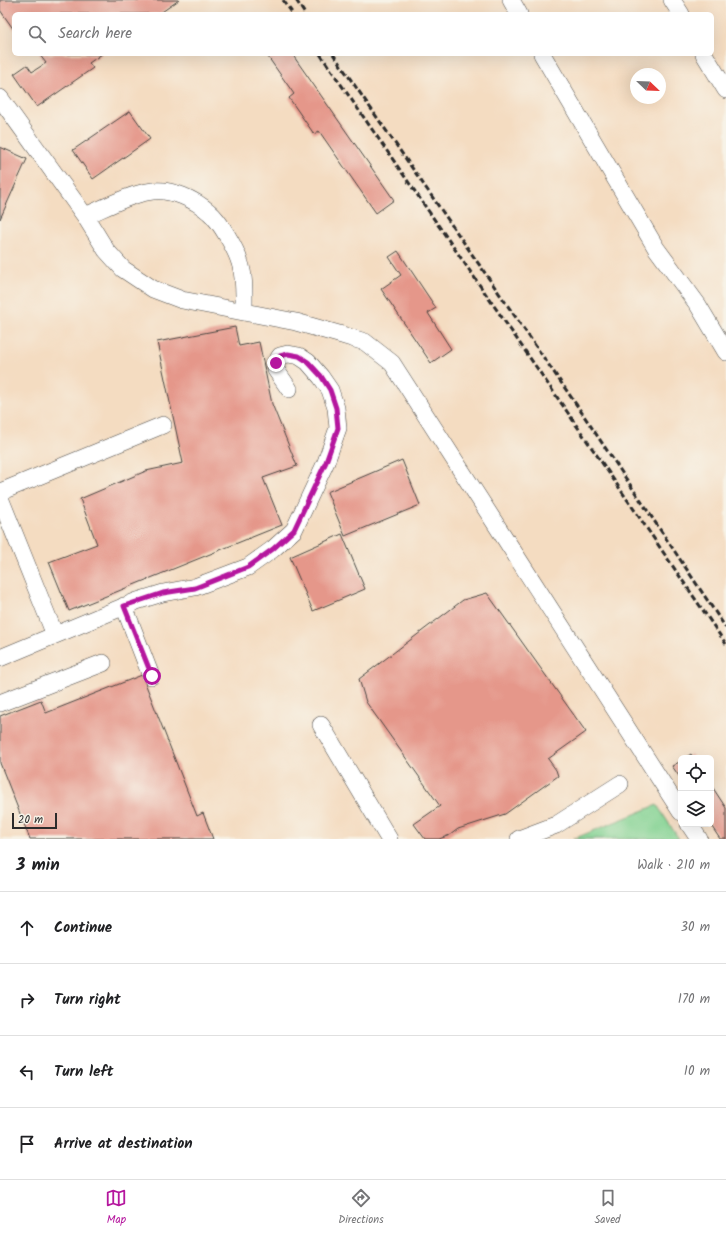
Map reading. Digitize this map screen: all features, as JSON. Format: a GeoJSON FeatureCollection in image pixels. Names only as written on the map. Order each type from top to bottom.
{"type":"FeatureCollection","features":[{"type":"Feature","properties":{"kind":"lane"},"geometry":{"type":"LineString","coordinates":[[511,0],[518,12]]}},
{"type":"Feature","properties":{"kind":"lane"},"geometry":{"type":"LineString","coordinates":[[672,0],[680,12]]}},
{"type":"Feature","properties":{"kind":"lane"},"geometry":{"type":"LineString","coordinates":[[543,56],[656,248],[698,305],[726,352]]}},
{"type":"Feature","properties":{"kind":"lane"},"geometry":{"type":"LineString","coordinates":[[705,56],[726,90]]}},
{"type":"Feature","properties":{"kind":"lane"},"geometry":{"type":"LineString","coordinates":[[0,98],[85,216],[106,250],[123,269],[153,290],[182,300],[296,322],[364,342],[392,363],[678,807]]}},
{"type":"Feature","properties":{"kind":"lane"},"geometry":{"type":"LineString","coordinates":[[85,216],[125,198],[153,191],[175,193],[197,203],[210,213],[233,244],[241,264],[244,312]]}},
{"type":"Feature","properties":{"kind":"lane"},"geometry":{"type":"LineString","coordinates":[[0,658],[124,606],[163,593],[195,588],[248,567],[273,549],[294,530],[326,462],[338,428],[336,408],[330,390],[321,376],[308,362],[299,356],[288,354],[280,356],[276,363],[276,370],[289,389]]}},
{"type":"Feature","properties":{"kind":"lane"},"geometry":{"type":"LineString","coordinates":[[0,492],[163,425]]}},
{"type":"Feature","properties":{"kind":"lane"},"geometry":{"type":"LineString","coordinates":[[0,498],[56,635]]}},
{"type":"Feature","properties":{"kind":"lane"},"geometry":{"type":"LineString","coordinates":[[124,606],[152,676]]}},
{"type":"Feature","properties":{"kind":"lane"},"geometry":{"type":"LineString","coordinates":[[0,704],[104,663]]}},
{"type":"Feature","properties":{"kind":"lane"},"geometry":{"type":"LineString","coordinates":[[321,725],[389,839]]}},
{"type":"Feature","properties":{"kind":"lane"},"geometry":{"type":"LineString","coordinates":[[519,839],[556,825],[620,784]]}},
{"type":"Feature","properties":{"kind":"lane"},"geometry":{"type":"LineString","coordinates":[[691,827],[698,839]]}},
{"type":"Feature","properties":{"kind":"green space"},"geometry":{"type":"Polygon","coordinates":[[[657,805],[679,839],[573,839],[657,805]]]}},
{"type":"Feature","properties":{"kind":"building"},"geometry":{"type":"Polygon","coordinates":[[[0,0],[179,0],[162,12],[12,12],[12,27],[0,10],[0,0]]]}},
{"type":"Feature","properties":{"kind":"building"},"geometry":{"type":"Polygon","coordinates":[[[41,56],[99,56],[89,63],[93,68],[37,107],[14,74],[27,65],[32,72],[46,63],[41,56]]]}},
{"type":"Feature","properties":{"kind":"building"},"geometry":{"type":"Polygon","coordinates":[[[267,56],[293,56],[394,200],[376,213],[319,131],[314,134],[289,98],[294,94],[267,56]]]}},
{"type":"Feature","properties":{"kind":"building"},"geometry":{"type":"Polygon","coordinates":[[[130,111],[150,139],[93,179],[73,150],[130,111]]]}},
{"type":"Feature","properties":{"kind":"building"},"geometry":{"type":"Polygon","coordinates":[[[0,147],[27,159],[0,219],[0,147]]]}},
{"type":"Feature","properties":{"kind":"building"},"geometry":{"type":"Polygon","coordinates":[[[398,251],[436,308],[428,313],[451,349],[431,363],[381,289],[401,275],[389,257],[398,251]]]}},
{"type":"Feature","properties":{"kind":"building"},"geometry":{"type":"Polygon","coordinates":[[[235,327],[239,346],[259,342],[272,404],[297,466],[263,478],[282,525],[69,611],[49,562],[97,544],[80,499],[146,471],[183,463],[157,342],[235,327]]]}},
{"type":"Feature","properties":{"kind":"building"},"geometry":{"type":"Polygon","coordinates":[[[402,460],[420,505],[345,536],[327,492],[402,460]]]}},
{"type":"Feature","properties":{"kind":"building"},"geometry":{"type":"Polygon","coordinates":[[[342,534],[365,589],[313,611],[290,557],[342,534]]]}},
{"type":"Feature","properties":{"kind":"building"},"geometry":{"type":"Polygon","coordinates":[[[487,593],[586,732],[548,759],[556,770],[558,776],[505,814],[458,829],[450,835],[439,839],[425,839],[414,824],[440,806],[366,702],[359,679],[463,600],[487,593]]]}},
{"type":"Feature","properties":{"kind":"building"},"geometry":{"type":"Polygon","coordinates":[[[142,675],[197,816],[203,813],[213,839],[30,839],[0,763],[0,716],[41,700],[46,713],[142,675]]]}},
{"type":"Feature","properties":{"kind":"building"},"geometry":{"type":"Polygon","coordinates":[[[678,763],[678,775],[672,766],[678,763]]]}},
{"type":"Feature","properties":{"kind":"building"},"geometry":{"type":"Polygon","coordinates":[[[714,790],[726,808],[726,839],[720,839],[712,827],[714,827],[714,790]]]}},
{"type":"Feature","properties":{"kind":"railway"},"geometry":{"type":"LineString","coordinates":[[283,0],[292,12]]}},
{"type":"Feature","properties":{"kind":"railway"},"geometry":{"type":"LineString","coordinates":[[296,0],[304,12]]}},
{"type":"Feature","properties":{"kind":"railway"},"geometry":{"type":"LineString","coordinates":[[321,56],[726,644]]}},
{"type":"Feature","properties":{"kind":"railway"},"geometry":{"type":"LineString","coordinates":[[334,56],[578,407],[726,628]]}},
{"type":"Feature","properties":{"kind":"route"},"geometry":{"type":"LineString","coordinates":[[152,676],[124,606],[163,593],[195,588],[248,567],[273,549],[294,530],[326,462],[338,428],[336,408],[330,390],[321,376],[308,362],[299,356],[288,354],[280,356],[276,363]]}}]}
